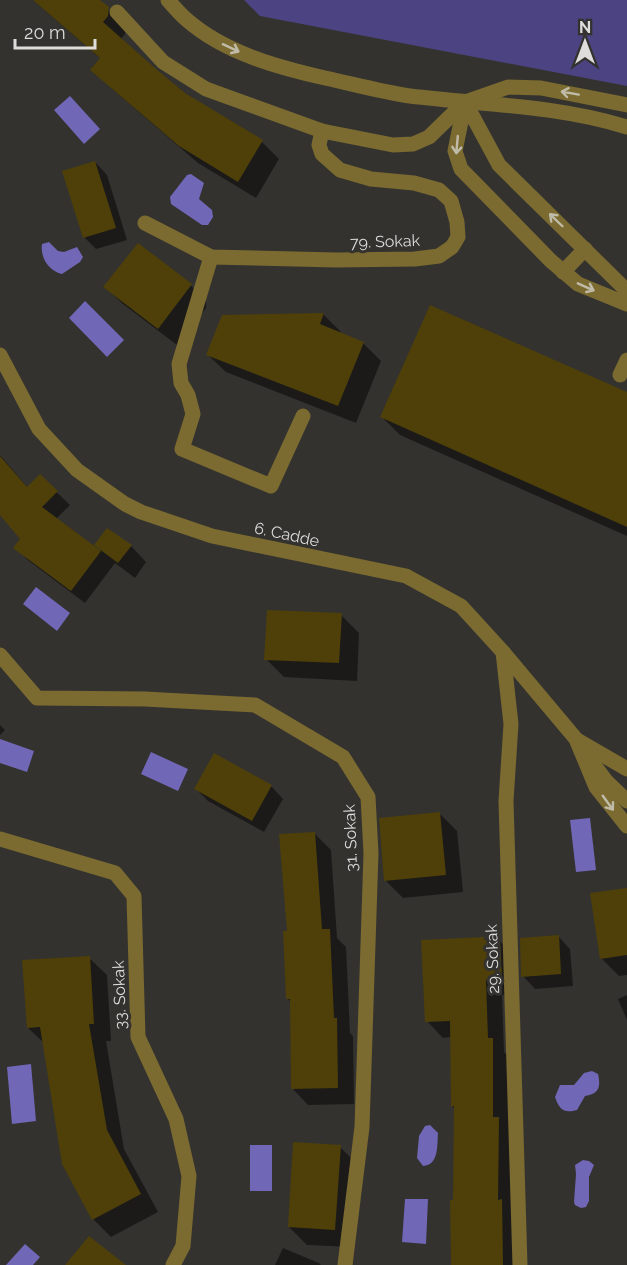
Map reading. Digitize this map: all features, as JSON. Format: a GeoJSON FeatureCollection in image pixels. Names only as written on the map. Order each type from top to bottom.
{"type":"FeatureCollection","features":[{"type":"Feature","properties":{"kind":"street"},"geometry":{"type":"LineString","coordinates":[[168,0],[187,20],[228,48],[291,70],[407,96],[500,103],[568,113],[627,128]]}},
{"type":"Feature","properties":{"kind":"street"},"geometry":{"type":"LineString","coordinates":[[117,12],[163,62],[206,88],[322,131],[393,145],[413,144],[429,137],[465,102],[491,91],[508,87],[541,88],[627,105]]}},
{"type":"Feature","properties":{"kind":"street"},"geometry":{"type":"LineString","coordinates":[[465,102],[499,165],[627,291]]}},
{"type":"Feature","properties":{"kind":"street"},"geometry":{"type":"LineString","coordinates":[[465,102],[455,151],[460,169],[563,272],[578,284],[627,304]]}},
{"type":"Feature","properties":{"kind":"street","name":"79. Sokak"},"geometry":{"type":"LineString","coordinates":[[145,223],[211,257],[415,259],[439,256],[452,248],[458,237],[457,222],[450,201],[440,190],[414,183],[371,179],[340,170],[322,154],[319,145],[322,131]]}},
{"type":"Feature","properties":{"kind":"street"},"geometry":{"type":"LineString","coordinates":[[563,272],[585,249]]}},
{"type":"Feature","properties":{"kind":"street"},"geometry":{"type":"LineString","coordinates":[[211,257],[179,364],[181,383],[188,395],[193,414],[182,449],[272,486],[303,416]]}},
{"type":"Feature","properties":{"kind":"street","name":"6. Cadde"},"geometry":{"type":"LineString","coordinates":[[0,355],[39,429],[77,470],[124,504],[212,536],[406,576],[461,606],[576,739]]}},
{"type":"Feature","properties":{"kind":"street"},"geometry":{"type":"LineString","coordinates":[[620,375],[627,360]]}},
{"type":"Feature","properties":{"kind":"street","name":"29. Sokak"},"geometry":{"type":"LineString","coordinates":[[503,652],[511,724],[506,801],[520,1265]]}},
{"type":"Feature","properties":{"kind":"street","name":"31. Sokak"},"geometry":{"type":"LineString","coordinates":[[0,656],[37,698],[145,699],[255,705],[343,757],[368,797],[370,853],[362,1127],[345,1265]]}},
{"type":"Feature","properties":{"kind":"street"},"geometry":{"type":"LineString","coordinates":[[576,739],[627,769]]}},
{"type":"Feature","properties":{"kind":"street"},"geometry":{"type":"LineString","coordinates":[[576,739],[606,781],[627,801]]}},
{"type":"Feature","properties":{"kind":"street"},"geometry":{"type":"LineString","coordinates":[[576,739],[596,787],[627,826]]}},
{"type":"Feature","properties":{"kind":"street","name":"33. Sokak"},"geometry":{"type":"LineString","coordinates":[[0,839],[115,873],[134,896],[138,1038],[176,1119],[189,1176],[183,1246],[173,1265]]}},
{"type":"Feature","properties":{"kind":"shaded area"},"geometry":{"type":"Polygon","coordinates":[[[244,0],[627,0],[627,86],[260,16],[244,0]]]}},
{"type":"Feature","properties":{"kind":"shaded area"},"geometry":{"type":"Polygon","coordinates":[[[70,96],[100,129],[84,144],[54,110],[70,96]]]}},
{"type":"Feature","properties":{"kind":"shaded area"},"geometry":{"type":"Polygon","coordinates":[[[191,174],[204,183],[199,199],[212,210],[213,217],[208,225],[202,225],[171,204],[170,197],[187,175],[191,174]]]}},
{"type":"Feature","properties":{"kind":"shaded area"},"geometry":{"type":"Polygon","coordinates":[[[49,242],[58,251],[64,252],[77,247],[83,257],[80,262],[62,274],[57,272],[49,267],[42,254],[42,244],[49,242]]]}},
{"type":"Feature","properties":{"kind":"shaded area"},"geometry":{"type":"Polygon","coordinates":[[[85,301],[124,340],[107,357],[69,318],[85,301]]]}},
{"type":"Feature","properties":{"kind":"shaded area"},"geometry":{"type":"Polygon","coordinates":[[[36,587],[70,613],[57,631],[23,604],[36,587]]]}},
{"type":"Feature","properties":{"kind":"shaded area"},"geometry":{"type":"Polygon","coordinates":[[[0,739],[34,751],[27,772],[0,763],[0,739]]]}},
{"type":"Feature","properties":{"kind":"shaded area"},"geometry":{"type":"Polygon","coordinates":[[[151,752],[188,769],[178,791],[141,774],[151,752]]]}},
{"type":"Feature","properties":{"kind":"shaded area"},"geometry":{"type":"Polygon","coordinates":[[[590,818],[596,870],[576,872],[570,820],[590,818]]]}},
{"type":"Feature","properties":{"kind":"shaded area"},"geometry":{"type":"Polygon","coordinates":[[[31,1064],[36,1121],[12,1124],[7,1067],[31,1064]]]}},
{"type":"Feature","properties":{"kind":"shaded area"},"geometry":{"type":"Polygon","coordinates":[[[592,1071],[598,1074],[599,1086],[596,1092],[585,1096],[577,1110],[563,1110],[555,1097],[560,1085],[574,1085],[584,1073],[592,1071]]]}},
{"type":"Feature","properties":{"kind":"shaded area"},"geometry":{"type":"Polygon","coordinates":[[[430,1125],[438,1133],[437,1149],[435,1159],[423,1166],[417,1158],[419,1136],[425,1126],[430,1125]]]}},
{"type":"Feature","properties":{"kind":"shaded area"},"geometry":{"type":"Polygon","coordinates":[[[250,1145],[272,1145],[272,1191],[250,1191],[250,1145]]]}},
{"type":"Feature","properties":{"kind":"shaded area"},"geometry":{"type":"Polygon","coordinates":[[[583,1160],[594,1165],[589,1177],[589,1201],[586,1207],[581,1208],[574,1202],[575,1165],[583,1160]]]}},
{"type":"Feature","properties":{"kind":"shaded area"},"geometry":{"type":"Polygon","coordinates":[[[405,1199],[428,1199],[426,1244],[402,1242],[405,1199]]]}},
{"type":"Feature","properties":{"kind":"shaded area"},"geometry":{"type":"Polygon","coordinates":[[[25,1244],[40,1257],[33,1265],[6,1265],[25,1244]]]}},
{"type":"Feature","properties":{"kind":"building"},"geometry":{"type":"Polygon","coordinates":[[[33,0],[100,0],[109,7],[108,16],[103,22],[156,69],[185,93],[263,140],[238,182],[179,146],[90,70],[100,58],[33,0]]]}},
{"type":"Feature","properties":{"kind":"building"},"geometry":{"type":"Polygon","coordinates":[[[95,161],[116,228],[83,238],[62,171],[95,161]]]}},
{"type":"Feature","properties":{"kind":"building"},"geometry":{"type":"Polygon","coordinates":[[[138,243],[192,284],[158,329],[103,287],[138,243]]]}},
{"type":"Feature","properties":{"kind":"building"},"geometry":{"type":"Polygon","coordinates":[[[430,305],[627,392],[627,527],[380,417],[430,305]]]}},
{"type":"Feature","properties":{"kind":"building"},"geometry":{"type":"Polygon","coordinates":[[[324,313],[320,324],[364,342],[338,406],[206,355],[222,315],[324,313]]]}},
{"type":"Feature","properties":{"kind":"building"},"geometry":{"type":"Polygon","coordinates":[[[0,456],[27,487],[40,474],[58,491],[42,507],[101,551],[71,591],[13,548],[20,539],[0,515],[0,456]]]}},
{"type":"Feature","properties":{"kind":"building"},"geometry":{"type":"Polygon","coordinates":[[[107,528],[132,545],[118,563],[94,545],[107,528]]]}},
{"type":"Feature","properties":{"kind":"building"},"geometry":{"type":"Polygon","coordinates":[[[267,610],[342,613],[339,663],[264,660],[267,610]]]}},
{"type":"Feature","properties":{"kind":"building"},"geometry":{"type":"Polygon","coordinates":[[[214,753],[272,785],[252,821],[194,789],[214,753]]]}},
{"type":"Feature","properties":{"kind":"building"},"geometry":{"type":"Polygon","coordinates":[[[440,812],[446,875],[384,881],[379,818],[440,812]]]}},
{"type":"Feature","properties":{"kind":"building"},"geometry":{"type":"Polygon","coordinates":[[[315,832],[322,929],[330,929],[334,1018],[337,1018],[338,1088],[291,1089],[290,999],[286,999],[283,931],[287,931],[279,834],[315,832]]]}},
{"type":"Feature","properties":{"kind":"building"},"geometry":{"type":"Polygon","coordinates":[[[627,888],[627,955],[600,959],[590,893],[627,888]]]}},
{"type":"Feature","properties":{"kind":"building"},"geometry":{"type":"Polygon","coordinates":[[[559,935],[561,974],[521,977],[520,938],[559,935]]]}},
{"type":"Feature","properties":{"kind":"building"},"geometry":{"type":"Polygon","coordinates":[[[484,937],[484,940],[500,939],[502,979],[486,980],[488,1038],[493,1038],[493,1117],[499,1117],[498,1200],[502,1199],[503,1265],[451,1265],[450,1200],[453,1200],[454,1106],[451,1107],[450,1021],[425,1022],[421,940],[484,937]]]}},
{"type":"Feature","properties":{"kind":"building"},"geometry":{"type":"Polygon","coordinates":[[[90,956],[94,1024],[89,1024],[107,1130],[141,1194],[92,1220],[62,1164],[40,1027],[27,1028],[22,960],[90,956]]]}},
{"type":"Feature","properties":{"kind":"building"},"geometry":{"type":"Polygon","coordinates":[[[293,1142],[341,1145],[335,1230],[288,1227],[293,1142]]]}},
{"type":"Feature","properties":{"kind":"building"},"geometry":{"type":"Polygon","coordinates":[[[89,1236],[126,1265],[65,1265],[89,1236]]]}}]}
